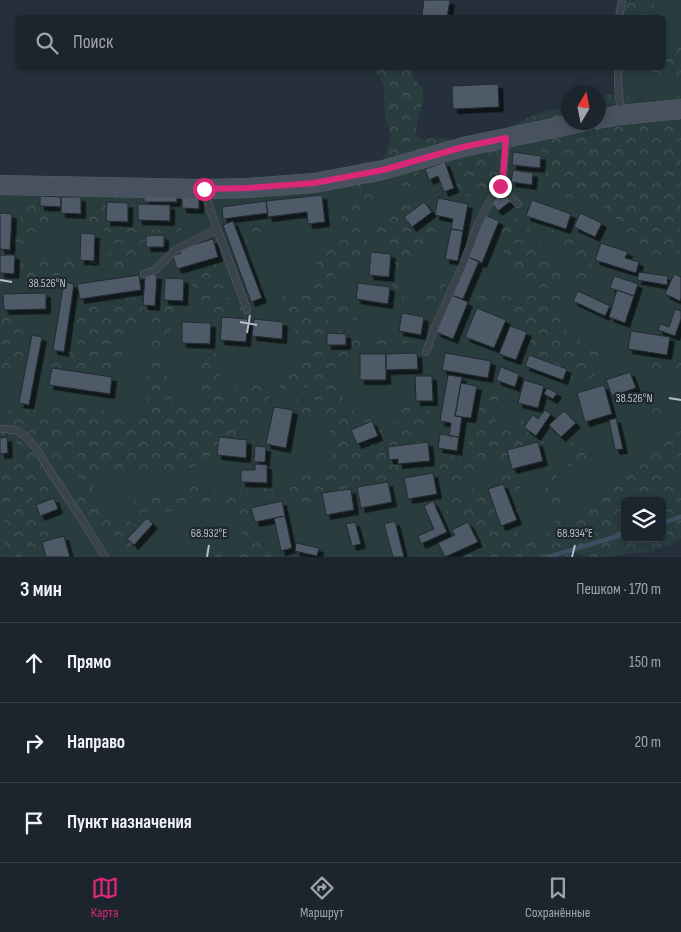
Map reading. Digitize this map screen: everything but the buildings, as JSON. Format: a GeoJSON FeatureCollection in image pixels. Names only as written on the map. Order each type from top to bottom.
{"type":"FeatureCollection","features":[{"type":"Feature","properties":{"kind":"main road"},"geometry":{"type":"LineString","coordinates":[[606,118],[681,109]]}},
{"type":"Feature","properties":{"kind":"main road"},"geometry":{"type":"LineString","coordinates":[[0,185],[204,189],[314,183],[383,170],[463,147],[561,126]]}},
{"type":"Feature","properties":{"kind":"lane"},"geometry":{"type":"LineString","coordinates":[[620,15],[622,0]]}},
{"type":"Feature","properties":{"kind":"lane"},"geometry":{"type":"LineString","coordinates":[[618,70],[621,115]]}},
{"type":"Feature","properties":{"kind":"lane"},"geometry":{"type":"LineString","coordinates":[[426,352],[479,222],[503,178],[506,138]]}},
{"type":"Feature","properties":{"kind":"lane"},"geometry":{"type":"LineString","coordinates":[[500,186],[518,204]]}},
{"type":"Feature","properties":{"kind":"lane"},"geometry":{"type":"LineString","coordinates":[[204,189],[248,310]]}},
{"type":"Feature","properties":{"kind":"lane"},"geometry":{"type":"LineString","coordinates":[[144,274],[154,270],[175,250],[217,229]]}},
{"type":"Feature","properties":{"kind":"lane"},"geometry":{"type":"LineString","coordinates":[[0,429],[7,428],[26,436],[105,557]]}},
{"type":"Feature","properties":{"kind":"green space"},"geometry":{"type":"Polygon","coordinates":[[[622,0],[681,0],[681,513],[666,504],[666,497],[621,497],[621,531],[533,557],[0,557],[0,185],[313,181],[561,124],[561,130],[606,130],[606,114],[620,111],[619,70],[666,70],[666,15],[620,15],[622,0]]]}},
{"type":"Feature","properties":{"kind":"green space"},"geometry":{"type":"Polygon","coordinates":[[[628,0],[652,0],[656,12],[655,15],[624,15],[628,0]]]}},
{"type":"Feature","properties":{"kind":"green space"},"geometry":{"type":"Polygon","coordinates":[[[672,43],[681,48],[681,80],[660,77],[653,70],[666,70],[666,44],[672,43]]]}},
{"type":"Feature","properties":{"kind":"green space"},"geometry":{"type":"Polygon","coordinates":[[[374,70],[412,70],[422,87],[423,93],[416,136],[421,139],[447,138],[452,142],[422,166],[409,187],[396,185],[387,177],[383,160],[391,135],[385,117],[384,87],[381,78],[374,70]]]}},
{"type":"Feature","properties":{"kind":"green space"},"geometry":{"type":"Polygon","coordinates":[[[610,94],[659,100],[681,95],[680,252],[669,256],[658,256],[648,253],[627,238],[614,217],[603,207],[583,200],[547,194],[543,188],[549,164],[548,157],[536,148],[513,149],[504,174],[495,184],[488,188],[462,197],[457,193],[455,182],[456,170],[466,154],[468,141],[472,135],[479,133],[492,134],[503,131],[538,114],[561,108],[561,130],[606,130],[606,95],[610,94]]]}},
{"type":"Feature","properties":{"kind":"green space"},"geometry":{"type":"Polygon","coordinates":[[[365,161],[371,163],[378,179],[370,207],[365,214],[364,227],[367,247],[364,254],[354,264],[337,268],[334,273],[341,294],[359,317],[349,321],[332,316],[329,322],[332,328],[356,337],[387,335],[403,338],[409,342],[408,349],[369,349],[340,363],[311,385],[289,391],[280,390],[280,383],[284,372],[305,359],[307,354],[306,349],[289,322],[277,314],[278,302],[287,294],[298,294],[306,287],[312,277],[318,256],[323,248],[332,239],[338,238],[345,233],[341,209],[353,193],[357,167],[365,161]]]}},
{"type":"Feature","properties":{"kind":"green space"},"geometry":{"type":"Polygon","coordinates":[[[100,195],[128,197],[131,201],[134,225],[139,228],[155,230],[166,228],[176,223],[182,227],[175,237],[150,252],[147,257],[131,269],[19,277],[20,265],[27,256],[55,259],[99,258],[110,253],[112,240],[104,230],[93,226],[87,218],[91,205],[100,195]]]}},
{"type":"Feature","properties":{"kind":"green space"},"geometry":{"type":"Polygon","coordinates":[[[405,198],[420,204],[431,216],[440,222],[443,230],[440,241],[436,245],[413,257],[406,265],[403,276],[402,287],[404,297],[402,301],[395,298],[393,290],[395,269],[393,259],[380,244],[375,229],[380,217],[395,209],[405,198]]]}},
{"type":"Feature","properties":{"kind":"green space"},"geometry":{"type":"Polygon","coordinates":[[[35,200],[52,214],[47,226],[22,254],[0,266],[0,240],[16,226],[26,203],[35,200]]]}},
{"type":"Feature","properties":{"kind":"green space"},"geometry":{"type":"Polygon","coordinates":[[[503,209],[511,210],[517,222],[536,235],[563,278],[563,327],[573,338],[593,347],[601,360],[598,371],[585,382],[572,382],[534,351],[530,343],[530,328],[528,326],[501,310],[481,302],[474,296],[473,287],[485,288],[508,297],[521,294],[523,277],[520,270],[506,260],[497,242],[497,216],[503,209]]]}},
{"type":"Feature","properties":{"kind":"green space"},"geometry":{"type":"Polygon","coordinates":[[[255,218],[265,220],[268,224],[263,242],[258,247],[249,245],[242,232],[245,222],[255,218]]]}},
{"type":"Feature","properties":{"kind":"green space"},"geometry":{"type":"Polygon","coordinates":[[[544,230],[567,234],[576,240],[597,271],[592,285],[584,286],[575,283],[572,261],[568,255],[551,243],[545,235],[544,230]]]}},
{"type":"Feature","properties":{"kind":"green space"},"geometry":{"type":"Polygon","coordinates":[[[214,263],[223,267],[228,274],[226,294],[227,297],[241,303],[243,308],[238,313],[212,316],[206,314],[200,308],[199,293],[190,281],[190,272],[197,267],[214,263]]]}},
{"type":"Feature","properties":{"kind":"green space"},"geometry":{"type":"Polygon","coordinates":[[[445,268],[448,271],[448,280],[436,303],[431,307],[425,308],[420,306],[419,302],[426,298],[439,269],[445,268]]]}},
{"type":"Feature","properties":{"kind":"green space"},"geometry":{"type":"Polygon","coordinates":[[[124,294],[133,296],[139,305],[145,309],[154,309],[167,303],[180,307],[181,313],[166,337],[164,347],[168,388],[173,401],[184,407],[196,407],[200,391],[197,362],[200,350],[209,348],[217,353],[224,390],[232,389],[245,383],[252,383],[262,387],[268,392],[270,400],[268,411],[263,421],[258,425],[229,442],[194,467],[156,470],[131,476],[96,475],[93,490],[103,513],[126,520],[148,534],[151,540],[151,547],[145,553],[137,554],[124,550],[105,538],[93,527],[77,502],[76,497],[80,487],[80,479],[77,476],[69,477],[57,490],[34,498],[29,505],[31,513],[48,532],[48,538],[38,557],[4,557],[7,528],[5,522],[0,520],[0,459],[12,466],[19,464],[19,456],[18,445],[12,435],[0,435],[0,412],[58,405],[93,408],[131,416],[139,416],[143,410],[146,397],[147,362],[152,330],[152,326],[147,323],[138,323],[128,333],[124,342],[120,364],[114,370],[47,369],[46,363],[49,355],[57,352],[71,352],[77,346],[78,330],[76,322],[82,306],[90,301],[109,299],[124,294]]]}},
{"type":"Feature","properties":{"kind":"green space"},"geometry":{"type":"Polygon","coordinates":[[[0,314],[5,314],[18,322],[23,332],[24,356],[19,368],[11,377],[0,378],[0,314]]]}},
{"type":"Feature","properties":{"kind":"green space"},"geometry":{"type":"Polygon","coordinates":[[[679,353],[681,354],[681,374],[649,372],[638,369],[637,365],[644,361],[669,361],[679,353]]]}},
{"type":"Feature","properties":{"kind":"green space"},"geometry":{"type":"Polygon","coordinates":[[[335,382],[341,389],[348,410],[365,414],[376,420],[387,437],[394,435],[397,426],[397,416],[402,408],[412,404],[422,405],[431,411],[432,418],[429,430],[402,472],[395,478],[311,502],[292,501],[286,496],[281,487],[284,479],[305,473],[327,473],[333,470],[330,434],[324,416],[319,412],[311,412],[303,416],[297,415],[293,406],[294,402],[299,396],[328,383],[335,382]]]}},
{"type":"Feature","properties":{"kind":"green space"},"geometry":{"type":"Polygon","coordinates":[[[489,387],[493,388],[498,399],[495,419],[499,425],[506,428],[524,420],[546,428],[550,433],[549,439],[496,462],[464,483],[446,484],[441,476],[441,463],[446,457],[464,452],[467,449],[469,433],[479,413],[480,398],[489,387]]]}},
{"type":"Feature","properties":{"kind":"green space"},"geometry":{"type":"Polygon","coordinates":[[[644,389],[652,392],[662,407],[665,414],[662,423],[653,425],[648,422],[640,399],[641,391],[644,389]]]}},
{"type":"Feature","properties":{"kind":"green space"},"geometry":{"type":"Polygon","coordinates":[[[681,431],[681,459],[668,479],[672,487],[681,494],[681,538],[672,544],[653,551],[609,557],[586,557],[575,553],[571,533],[579,518],[616,478],[640,456],[666,438],[681,431]]]}},
{"type":"Feature","properties":{"kind":"green space"},"geometry":{"type":"Polygon","coordinates":[[[573,443],[586,449],[586,457],[580,464],[569,466],[561,456],[566,446],[573,443]]]}},
{"type":"Feature","properties":{"kind":"green space"},"geometry":{"type":"Polygon","coordinates":[[[548,467],[554,469],[556,473],[557,485],[569,524],[570,557],[463,557],[477,550],[480,546],[480,532],[472,519],[468,517],[452,517],[445,511],[445,497],[476,488],[501,472],[510,472],[517,477],[522,498],[516,527],[518,535],[526,538],[536,538],[550,533],[554,527],[555,518],[542,476],[544,469],[548,467]]]}},
{"type":"Feature","properties":{"kind":"green space"},"geometry":{"type":"Polygon","coordinates":[[[181,485],[230,491],[260,488],[272,489],[275,496],[253,499],[248,507],[255,529],[272,547],[273,555],[271,557],[205,557],[233,548],[241,541],[242,531],[239,520],[231,509],[226,507],[216,506],[189,510],[143,512],[136,515],[130,512],[130,504],[133,502],[161,496],[181,485]]]}},
{"type":"Feature","properties":{"kind":"waterway"},"geometry":{"type":"LineString","coordinates":[[666,522],[681,517]]}},
{"type":"Feature","properties":{"kind":"waterway"},"geometry":{"type":"LineString","coordinates":[[548,557],[621,535]]}},
{"type":"Feature","properties":{"kind":"route"},"geometry":{"type":"LineString","coordinates":[[204,189],[314,183],[383,170],[463,147],[506,138],[503,178],[500,186]]}}]}
